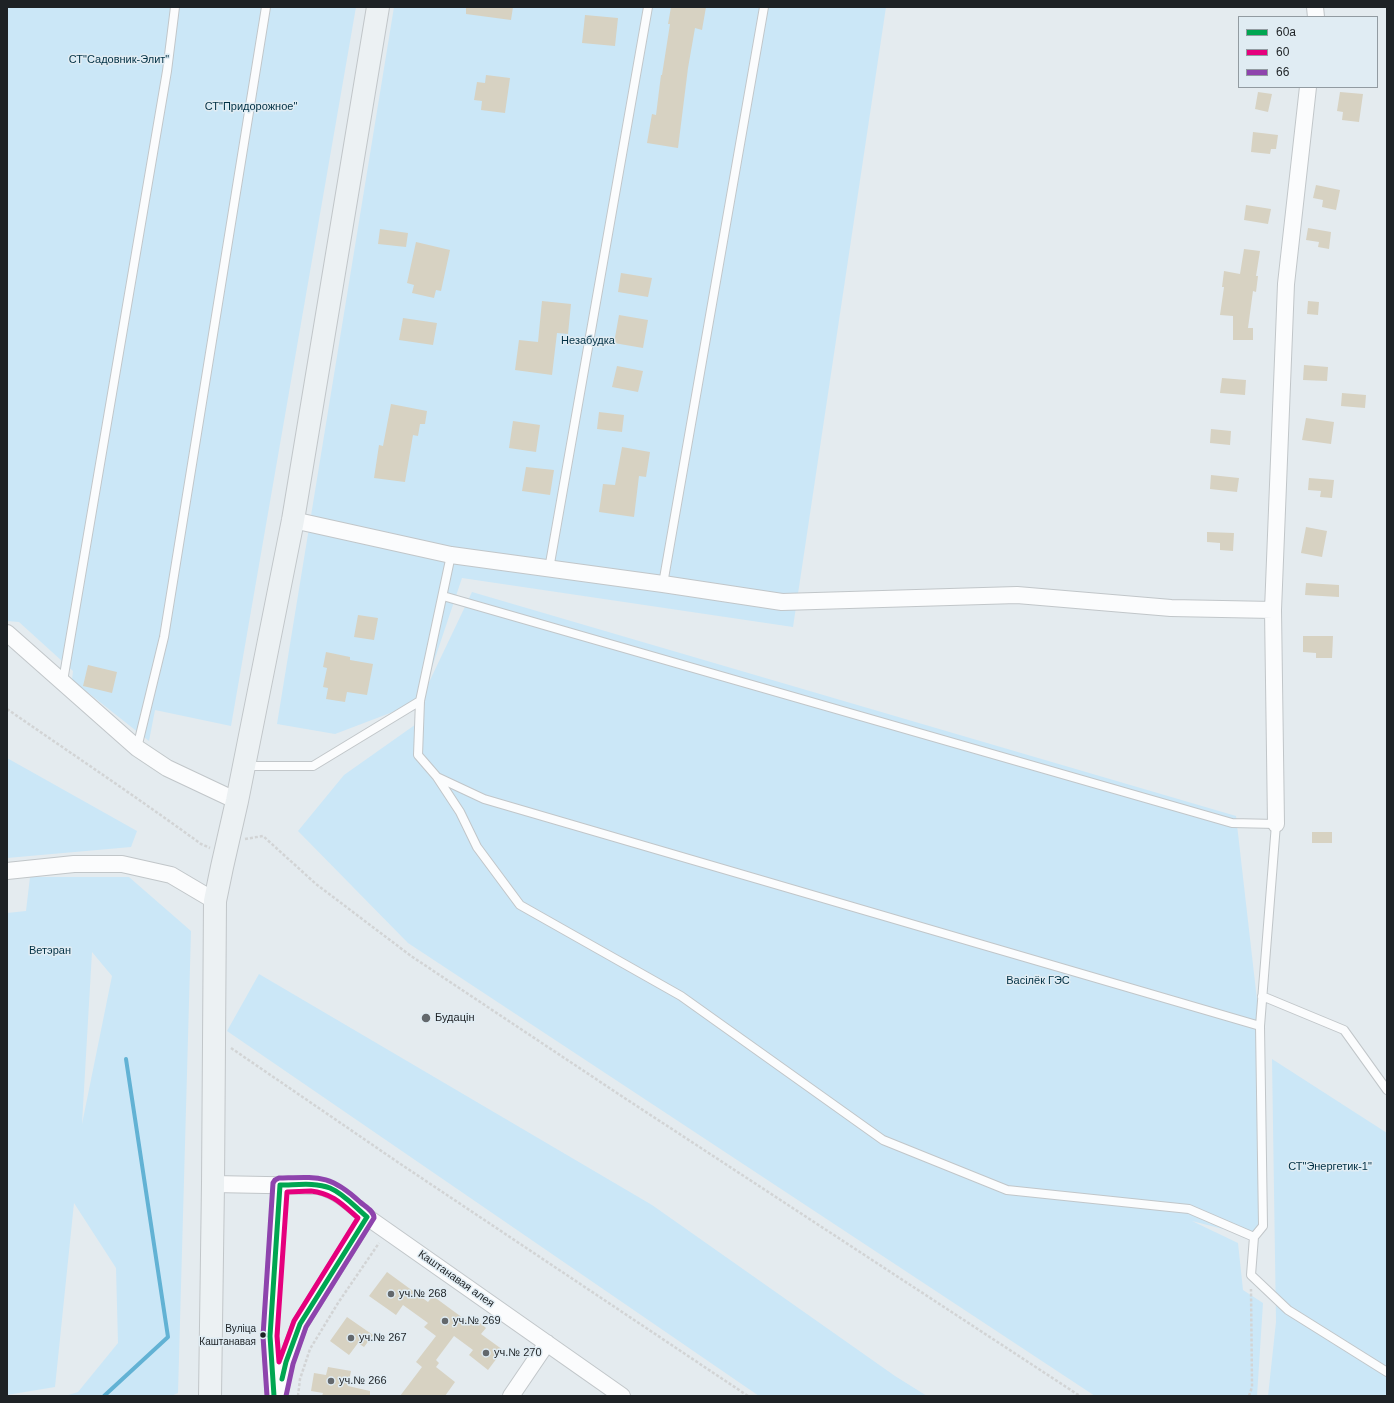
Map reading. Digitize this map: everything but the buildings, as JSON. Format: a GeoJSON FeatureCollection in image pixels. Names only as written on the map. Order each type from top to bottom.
{"type":"FeatureCollection","features":[{"type":"Feature","properties":{"kind":"street"},"geometry":{"type":"LineString","coordinates":[[210,1396],[215,901],[237,801],[294,520],[378,7]]}},
{"type":"Feature","properties":{"kind":"street"},"geometry":{"type":"LineString","coordinates":[[1276,824],[1273,610],[1286,284],[1308,88]]}},
{"type":"Feature","properties":{"kind":"street"},"geometry":{"type":"LineString","coordinates":[[294,520],[451,555],[782,602],[1017,595],[1171,608],[1273,610]]}},
{"type":"Feature","properties":{"kind":"street"},"geometry":{"type":"LineString","coordinates":[[7,633],[137,748],[167,768],[237,801]]}},
{"type":"Feature","properties":{"kind":"street"},"geometry":{"type":"LineString","coordinates":[[7,872],[74,864],[122,864],[171,875],[215,901]]}},
{"type":"Feature","properties":{"kind":"street","name":"Каштанавая алея"},"geometry":{"type":"LineString","coordinates":[[213,1184],[318,1186],[328,1188],[336,1192],[367,1217],[622,1396]]}},
{"type":"Feature","properties":{"kind":"street"},"geometry":{"type":"LineString","coordinates":[[274,1396],[270,1336],[280,1185]]}},
{"type":"Feature","properties":{"kind":"street"},"geometry":{"type":"LineString","coordinates":[[279,1396],[286,1362],[300,1324],[367,1217]]}},
{"type":"Feature","properties":{"kind":"street"},"geometry":{"type":"LineString","coordinates":[[511,1396],[547,1343]]}},
{"type":"Feature","properties":{"kind":"lane"},"geometry":{"type":"LineString","coordinates":[[63,681],[167,71],[175,7]]}},
{"type":"Feature","properties":{"kind":"lane"},"geometry":{"type":"LineString","coordinates":[[137,748],[164,637],[266,7]]}},
{"type":"Feature","properties":{"kind":"lane"},"geometry":{"type":"LineString","coordinates":[[549,568],[648,7]]}},
{"type":"Feature","properties":{"kind":"lane"},"geometry":{"type":"LineString","coordinates":[[663,584],[764,7]]}},
{"type":"Feature","properties":{"kind":"lane"},"geometry":{"type":"LineString","coordinates":[[451,555],[420,701],[418,755],[437,777],[460,812],[477,847],[520,905],[681,996],[883,1140],[1007,1190],[1189,1209],[1254,1237]]}},
{"type":"Feature","properties":{"kind":"lane"},"geometry":{"type":"LineString","coordinates":[[443,596],[1232,823],[1276,824],[1260,1026],[1263,1226],[1254,1237],[1250,1275],[1288,1310],[1387,1372]]}},
{"type":"Feature","properties":{"kind":"lane"},"geometry":{"type":"LineString","coordinates":[[244,766],[313,766],[420,701]]}},
{"type":"Feature","properties":{"kind":"lane"},"geometry":{"type":"LineString","coordinates":[[437,777],[484,799],[1260,1026]]}},
{"type":"Feature","properties":{"kind":"lane"},"geometry":{"type":"LineString","coordinates":[[1262,996],[1344,1030],[1387,1090]]}},
{"type":"Feature","properties":{"kind":"path"},"geometry":{"type":"LineString","coordinates":[[7,710],[103,776],[137,797],[202,844],[211,848],[228,841],[263,836],[316,884],[411,956],[629,1101],[1049,1374],[1080,1396]]}},
{"type":"Feature","properties":{"kind":"path"},"geometry":{"type":"LineString","coordinates":[[214,1036],[399,1163],[748,1396]]}},
{"type":"Feature","properties":{"kind":"path"},"geometry":{"type":"LineString","coordinates":[[298,1396],[300,1379],[310,1349],[338,1302],[387,1231]]}},
{"type":"Feature","properties":{"kind":"path"},"geometry":{"type":"LineString","coordinates":[[1249,1396],[1252,1387],[1250,1275]]}},
{"type":"Feature","properties":{"kind":"green space","name":"СТ\"Придорожное\""},"geometry":{"type":"Polygon","coordinates":[[[7,7],[356,7],[231,726],[155,710],[149,741],[72,680],[73,671],[19,622],[7,621],[7,7]]]}},
{"type":"Feature","properties":{"kind":"green space"},"geometry":{"type":"Polygon","coordinates":[[[394,7],[886,7],[793,627],[462,578],[422,697],[472,592],[1236,816],[1260,1026],[1263,1226],[1254,1237],[1192,1221],[1238,1243],[1243,1290],[1263,1303],[1257,1396],[1095,1396],[408,943],[298,831],[344,775],[419,722],[419,702],[335,734],[277,724],[394,7]]]}},
{"type":"Feature","properties":{"kind":"green space"},"geometry":{"type":"Polygon","coordinates":[[[7,758],[137,831],[131,847],[7,858],[7,758]]]}},
{"type":"Feature","properties":{"kind":"green space","name":"Ветэран"},"geometry":{"type":"Polygon","coordinates":[[[30,877],[129,877],[191,931],[178,1393],[171,1396],[65,1396],[78,1392],[118,1343],[116,1268],[74,1203],[55,1387],[7,1395],[7,913],[26,911],[30,877]],[[92,952],[82,1124],[112,976],[92,952]]]}},
{"type":"Feature","properties":{"kind":"green space"},"geometry":{"type":"Polygon","coordinates":[[[259,974],[652,1205],[895,1376],[927,1396],[759,1396],[227,1031],[259,974]]]}},
{"type":"Feature","properties":{"kind":"green space","name":"СТ\"Энергетик-1\""},"geometry":{"type":"Polygon","coordinates":[[[1272,1059],[1387,1133],[1387,1396],[1268,1396],[1276,1322],[1272,1059]]]}},
{"type":"Feature","properties":{"kind":"waterway"},"geometry":{"type":"LineString","coordinates":[[104,1396],[168,1337],[126,1059]]}},
{"type":"Feature","properties":{"kind":"transit line","name":"66"},"geometry":{"type":"LineString","coordinates":[[267,1396],[263,1336],[273,1183],[279,1178],[304,1177],[323,1179],[340,1186],[350,1193],[373,1213],[374,1218],[306,1327],[293,1364],[286,1396]]}},
{"type":"Feature","properties":{"kind":"transit line","name":"60а"},"geometry":{"type":"LineString","coordinates":[[280,1185],[312,1184],[330,1188],[345,1197],[367,1217]]}},
{"type":"Feature","properties":{"kind":"transit line","name":"60а"},"geometry":{"type":"LineString","coordinates":[[274,1396],[270,1336],[280,1185]]}},
{"type":"Feature","properties":{"kind":"transit line","name":"60"},"geometry":{"type":"LineString","coordinates":[[311,1191],[331,1197],[342,1204],[358,1218],[294,1321],[279,1362],[277,1336],[287,1192],[311,1191]]}},
{"type":"Feature","properties":{"kind":"transit line","name":"60а"},"geometry":{"type":"LineString","coordinates":[[282,1379],[286,1362],[300,1324],[367,1217]]}},
{"type":"Feature","properties":{"kind":"place","name":"Будацін"},"geometry":{"type":"Point","coordinates":[426,1018]}},
{"type":"Feature","properties":{"kind":"place","name":"уч.№ 268"},"geometry":{"type":"Point","coordinates":[391,1294]}},
{"type":"Feature","properties":{"kind":"place","name":"уч.№ 269"},"geometry":{"type":"Point","coordinates":[445,1321]}},
{"type":"Feature","properties":{"kind":"place","name":"Вуліца Каштанавая"},"geometry":{"type":"Point","coordinates":[263,1335]}},
{"type":"Feature","properties":{"kind":"place","name":"уч.№ 267"},"geometry":{"type":"Point","coordinates":[351,1338]}},
{"type":"Feature","properties":{"kind":"place","name":"уч.№ 270"},"geometry":{"type":"Point","coordinates":[486,1353]}},
{"type":"Feature","properties":{"kind":"place","name":"уч.№ 266"},"geometry":{"type":"Point","coordinates":[331,1381]}},
{"type":"Feature","properties":{"kind":"park label","name":"СТ\"Садовник-Элит\""},"geometry":{"type":"Point","coordinates":[119,60]}},
{"type":"Feature","properties":{"kind":"park label","name":"Незабудка"},"geometry":{"type":"Point","coordinates":[588,341]}},
{"type":"Feature","properties":{"kind":"park label","name":"Васілёк ГЭС"},"geometry":{"type":"Point","coordinates":[1038,981]}}]}
